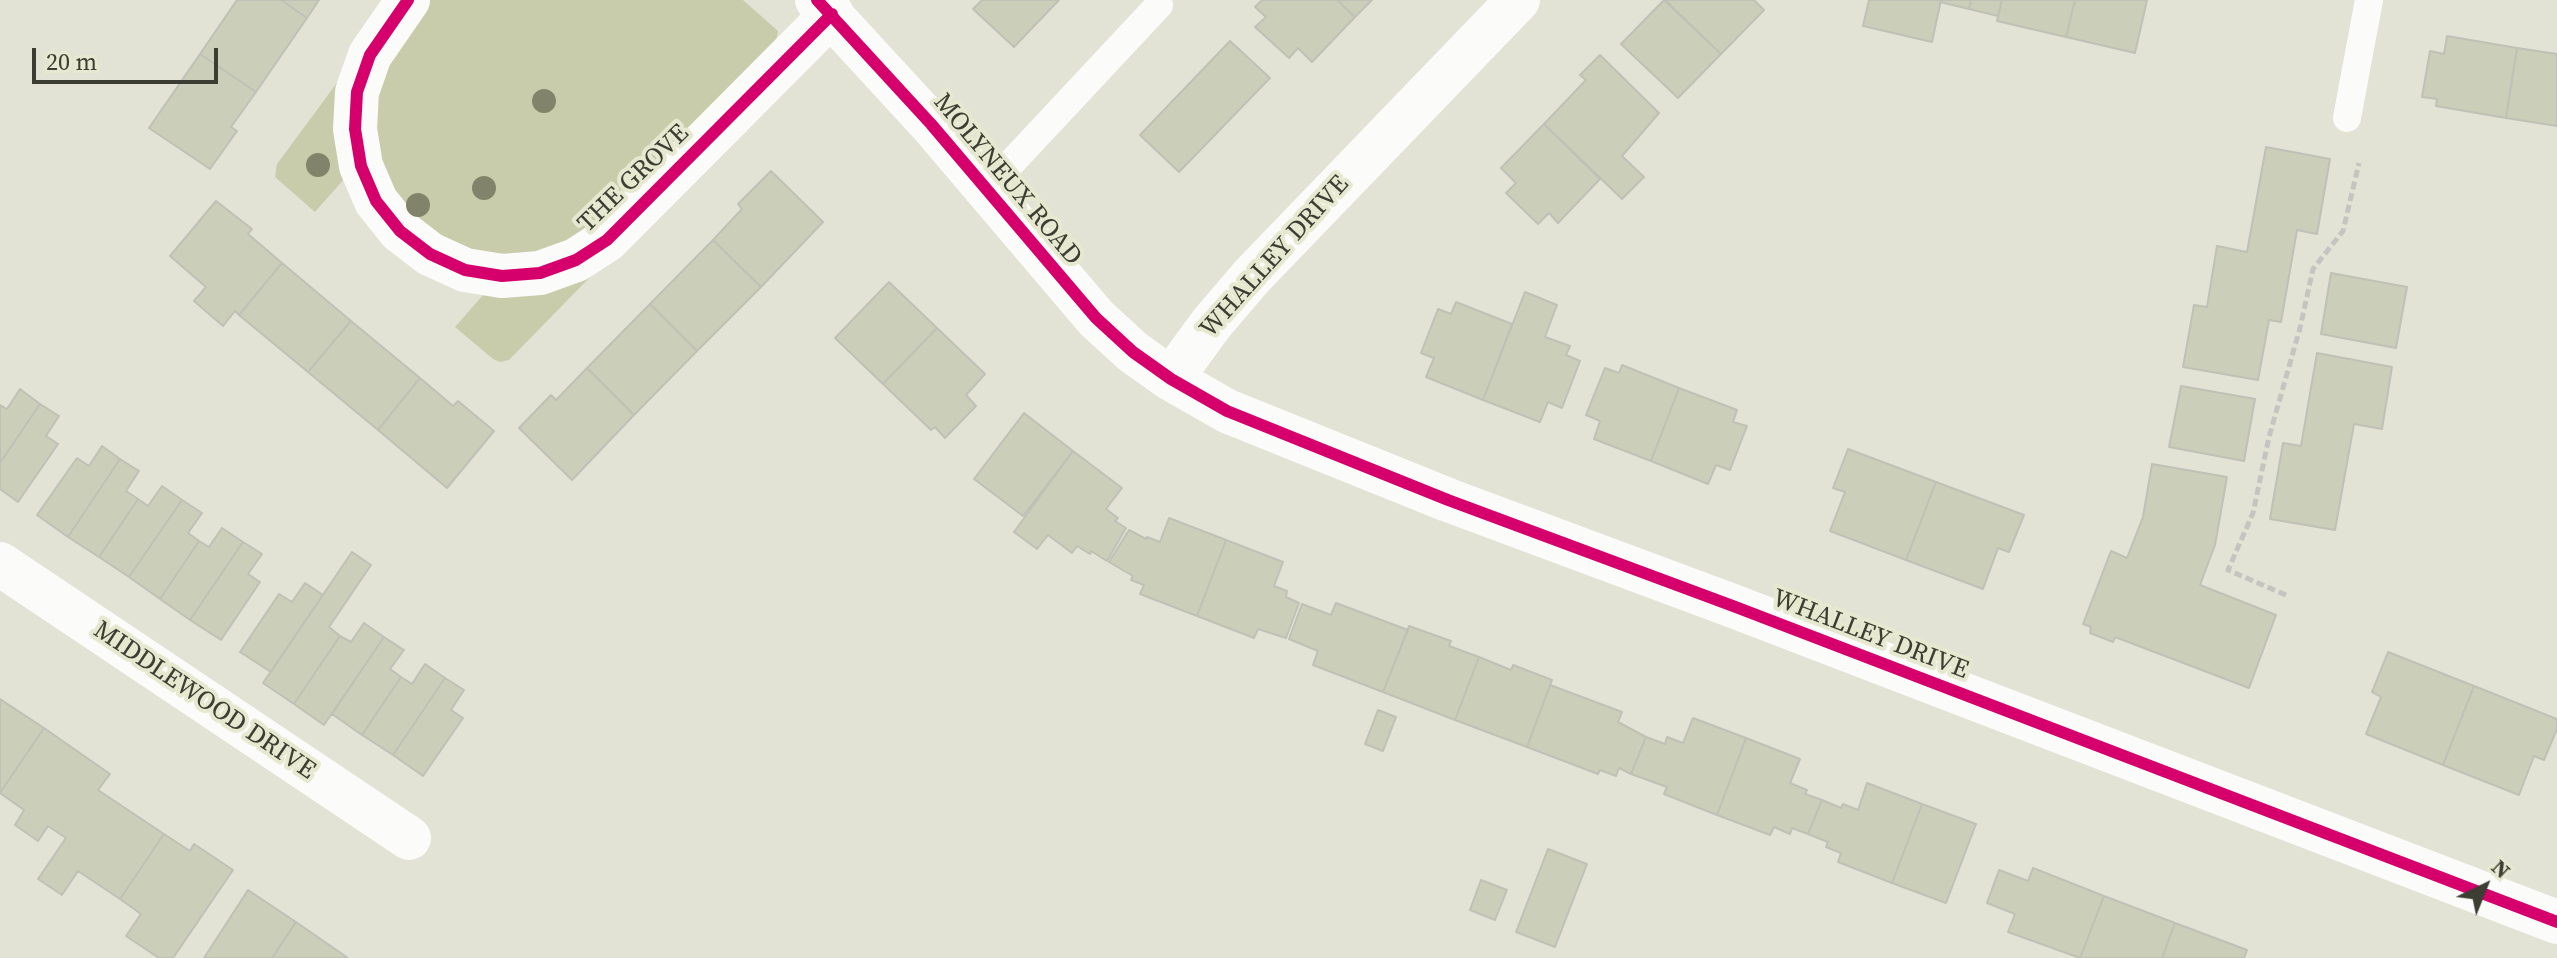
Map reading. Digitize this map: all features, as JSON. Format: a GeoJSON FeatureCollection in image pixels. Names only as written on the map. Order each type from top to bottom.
{"type":"FeatureCollection","features":[{"type":"Feature","properties":{"kind":"street","name":"THE GROVE"},"geometry":{"type":"LineString","coordinates":[[408,0],[370,55],[357,92],[355,129],[361,166],[376,201],[400,231],[430,254],[465,270],[502,276],[540,273],[576,260],[607,240],[824,7]]}},
{"type":"Feature","properties":{"kind":"street","name":"WHALLEY DRIVE"},"geometry":{"type":"LineString","coordinates":[[1518,0],[1252,276],[1211,324],[1171,379],[1227,411],[1352,462],[2557,922]]}},
{"type":"Feature","properties":{"kind":"street","name":"MOLYNEUX ROAD"},"geometry":{"type":"LineString","coordinates":[[824,7],[931,124],[1096,318],[1133,352],[1171,379]]}},
{"type":"Feature","properties":{"kind":"street","name":"MIDDLEWOOD DRIVE"},"geometry":{"type":"LineString","coordinates":[[0,564],[409,838]]}},
{"type":"Feature","properties":{"kind":"lane"},"geometry":{"type":"LineString","coordinates":[[2347,118],[2369,0]]}},
{"type":"Feature","properties":{"kind":"lane"},"geometry":{"type":"LineString","coordinates":[[986,190],[1159,5]]}},
{"type":"Feature","properties":{"kind":"path"},"geometry":{"type":"LineString","coordinates":[[2286,595],[2228,570],[2253,513],[2269,437],[2313,269],[2343,231],[2359,162],[2347,118]]}},
{"type":"Feature","properties":{"kind":"green space"},"geometry":{"type":"Polygon","coordinates":[[[423,0],[743,0],[778,31],[776,42],[601,228],[537,259],[466,255],[406,216],[374,154],[375,83],[423,0]]]}},
{"type":"Feature","properties":{"kind":"green space"},"geometry":{"type":"Polygon","coordinates":[[[356,57],[352,170],[315,212],[275,177],[277,164],[356,57]]]}},
{"type":"Feature","properties":{"kind":"green space"},"geometry":{"type":"Polygon","coordinates":[[[597,270],[509,360],[500,362],[493,359],[455,327],[490,287],[597,270]]]}},
{"type":"Feature","properties":{"kind":"building"},"geometry":{"type":"Polygon","coordinates":[[[237,0],[281,0],[307,18],[256,92],[200,54],[237,0]]]}},
{"type":"Feature","properties":{"kind":"building"},"geometry":{"type":"Polygon","coordinates":[[[281,0],[319,0],[307,18],[281,0]]]}},
{"type":"Feature","properties":{"kind":"building"},"geometry":{"type":"Polygon","coordinates":[[[982,0],[1059,0],[1014,47],[973,9],[982,0]]]}},
{"type":"Feature","properties":{"kind":"building"},"geometry":{"type":"Polygon","coordinates":[[[1262,0],[1337,0],[1355,17],[1312,62],[1298,48],[1289,58],[1255,27],[1266,17],[1255,7],[1262,0]]]}},
{"type":"Feature","properties":{"kind":"building"},"geometry":{"type":"Polygon","coordinates":[[[1337,0],[1372,0],[1355,17],[1337,0]]]}},
{"type":"Feature","properties":{"kind":"building"},"geometry":{"type":"Polygon","coordinates":[[[1664,0],[1721,54],[1678,98],[1621,44],[1664,0]]]}},
{"type":"Feature","properties":{"kind":"building"},"geometry":{"type":"Polygon","coordinates":[[[1665,0],[1754,0],[1764,10],[1721,54],[1665,0]]]}},
{"type":"Feature","properties":{"kind":"building"},"geometry":{"type":"Polygon","coordinates":[[[1869,0],[1941,0],[1932,42],[1863,26],[1869,0]]]}},
{"type":"Feature","properties":{"kind":"building"},"geometry":{"type":"Polygon","coordinates":[[[1941,0],[1971,0],[1969,9],[1941,0]]]}},
{"type":"Feature","properties":{"kind":"building"},"geometry":{"type":"Polygon","coordinates":[[[1971,0],[2002,0],[1998,16],[1969,9],[1971,0]]]}},
{"type":"Feature","properties":{"kind":"building"},"geometry":{"type":"Polygon","coordinates":[[[2002,0],[2075,0],[2066,37],[1997,21],[2002,0]]]}},
{"type":"Feature","properties":{"kind":"building"},"geometry":{"type":"Polygon","coordinates":[[[2075,0],[2147,0],[2135,53],[2066,37],[2075,0]]]}},
{"type":"Feature","properties":{"kind":"building"},"geometry":{"type":"Polygon","coordinates":[[[2447,36],[2517,48],[2506,118],[2436,106],[2437,99],[2422,97],[2430,51],[2444,54],[2447,36]]]}},
{"type":"Feature","properties":{"kind":"building"},"geometry":{"type":"Polygon","coordinates":[[[1230,41],[1270,78],[1179,172],[1140,135],[1230,41]]]}},
{"type":"Feature","properties":{"kind":"building"},"geometry":{"type":"Polygon","coordinates":[[[2517,48],[2557,54],[2557,126],[2506,118],[2517,48]]]}},
{"type":"Feature","properties":{"kind":"building"},"geometry":{"type":"Polygon","coordinates":[[[200,54],[256,92],[231,127],[237,131],[210,169],[149,128],[200,54]]]}},
{"type":"Feature","properties":{"kind":"building"},"geometry":{"type":"Polygon","coordinates":[[[1600,55],[1659,113],[1622,156],[1644,177],[1622,199],[1544,124],[1586,80],[1580,75],[1600,55]]]}},
{"type":"Feature","properties":{"kind":"building"},"geometry":{"type":"Polygon","coordinates":[[[1544,124],[1600,179],[1558,223],[1549,213],[1538,224],[1506,193],[1516,183],[1501,168],[1544,124]]]}},
{"type":"Feature","properties":{"kind":"building"},"geometry":{"type":"Polygon","coordinates":[[[2266,147],[2330,159],[2317,234],[2297,230],[2281,322],[2269,320],[2258,380],[2183,367],[2194,305],[2207,307],[2217,246],[2247,252],[2266,147]]]}},
{"type":"Feature","properties":{"kind":"building"},"geometry":{"type":"Polygon","coordinates":[[[771,171],[823,222],[761,287],[713,240],[742,209],[738,204],[771,171]]]}},
{"type":"Feature","properties":{"kind":"building"},"geometry":{"type":"Polygon","coordinates":[[[216,201],[252,229],[248,234],[282,263],[239,315],[235,311],[223,326],[194,301],[206,287],[170,256],[216,201]]]}},
{"type":"Feature","properties":{"kind":"building"},"geometry":{"type":"Polygon","coordinates":[[[713,240],[761,287],[697,351],[650,304],[713,240]]]}},
{"type":"Feature","properties":{"kind":"building"},"geometry":{"type":"Polygon","coordinates":[[[282,263],[351,321],[308,372],[239,315],[282,263]]]}},
{"type":"Feature","properties":{"kind":"building"},"geometry":{"type":"Polygon","coordinates":[[[2331,273],[2407,287],[2396,348],[2321,334],[2331,273]]]}},
{"type":"Feature","properties":{"kind":"building"},"geometry":{"type":"Polygon","coordinates":[[[889,282],[937,328],[883,384],[835,338],[889,282]]]}},
{"type":"Feature","properties":{"kind":"building"},"geometry":{"type":"Polygon","coordinates":[[[1525,292],[1557,305],[1545,337],[1570,346],[1566,355],[1580,361],[1562,408],[1548,402],[1540,422],[1483,400],[1525,292]]]}},
{"type":"Feature","properties":{"kind":"building"},"geometry":{"type":"Polygon","coordinates":[[[1456,302],[1512,324],[1483,400],[1426,377],[1434,358],[1421,353],[1438,309],[1451,314],[1456,302]]]}},
{"type":"Feature","properties":{"kind":"building"},"geometry":{"type":"Polygon","coordinates":[[[650,304],[697,351],[634,415],[587,368],[650,304]]]}},
{"type":"Feature","properties":{"kind":"building"},"geometry":{"type":"Polygon","coordinates":[[[351,321],[420,378],[378,430],[308,372],[351,321]]]}},
{"type":"Feature","properties":{"kind":"building"},"geometry":{"type":"Polygon","coordinates":[[[937,328],[985,374],[966,395],[976,406],[945,438],[935,427],[931,430],[883,384],[937,328]]]}},
{"type":"Feature","properties":{"kind":"building"},"geometry":{"type":"Polygon","coordinates":[[[2317,353],[2392,367],[2382,429],[2354,424],[2335,530],[2270,519],[2283,443],[2301,446],[2317,353]]]}},
{"type":"Feature","properties":{"kind":"building"},"geometry":{"type":"Polygon","coordinates":[[[1622,365],[1679,388],[1651,461],[1594,439],[1600,421],[1586,415],[1605,368],[1619,373],[1622,365]]]}},
{"type":"Feature","properties":{"kind":"building"},"geometry":{"type":"Polygon","coordinates":[[[587,368],[634,415],[572,480],[519,428],[551,395],[556,400],[587,368]]]}},
{"type":"Feature","properties":{"kind":"building"},"geometry":{"type":"Polygon","coordinates":[[[420,378],[453,406],[458,401],[494,431],[447,488],[378,430],[420,378]]]}},
{"type":"Feature","properties":{"kind":"building"},"geometry":{"type":"Polygon","coordinates":[[[2181,386],[2255,399],[2244,461],[2169,447],[2181,386]]]}},
{"type":"Feature","properties":{"kind":"building"},"geometry":{"type":"Polygon","coordinates":[[[1679,388],[1737,410],[1733,422],[1747,426],[1730,470],[1716,465],[1708,484],[1651,461],[1679,388]]]}},
{"type":"Feature","properties":{"kind":"building"},"geometry":{"type":"Polygon","coordinates":[[[20,389],[40,404],[0,463],[0,405],[7,409],[20,389]]]}},
{"type":"Feature","properties":{"kind":"building"},"geometry":{"type":"Polygon","coordinates":[[[40,404],[59,416],[46,436],[58,444],[18,502],[0,489],[0,463],[40,404]]]}},
{"type":"Feature","properties":{"kind":"building"},"geometry":{"type":"Polygon","coordinates":[[[1024,413],[1073,451],[1023,516],[974,479],[1024,413]]]}},
{"type":"Feature","properties":{"kind":"building"},"geometry":{"type":"Polygon","coordinates":[[[102,446],[120,459],[68,537],[37,515],[77,458],[89,466],[102,446]]]}},
{"type":"Feature","properties":{"kind":"building"},"geometry":{"type":"Polygon","coordinates":[[[1848,449],[1936,482],[1906,560],[1830,531],[1845,492],[1833,488],[1848,449]]]}},
{"type":"Feature","properties":{"kind":"building"},"geometry":{"type":"Polygon","coordinates":[[[1073,451],[1122,488],[1106,509],[1118,518],[1115,521],[1126,528],[1107,561],[1077,546],[1072,553],[1048,535],[1037,549],[1014,532],[1073,451]]]}},
{"type":"Feature","properties":{"kind":"building"},"geometry":{"type":"Polygon","coordinates":[[[120,459],[139,471],[126,491],[138,499],[99,557],[68,537],[120,459]]]}},
{"type":"Feature","properties":{"kind":"building"},"geometry":{"type":"Polygon","coordinates":[[[2152,464],[2227,477],[2215,545],[2200,585],[2276,615],[2249,688],[2115,637],[2113,642],[2090,633],[2091,627],[2083,624],[2111,551],[2127,558],[2143,517],[2152,464]]]}},
{"type":"Feature","properties":{"kind":"building"},"geometry":{"type":"Polygon","coordinates":[[[1936,482],[2024,515],[2009,552],[1998,548],[1983,589],[1906,560],[1936,482]]]}},
{"type":"Feature","properties":{"kind":"building"},"geometry":{"type":"Polygon","coordinates":[[[162,486],[182,500],[129,577],[99,557],[138,499],[148,506],[162,486]]]}},
{"type":"Feature","properties":{"kind":"building"},"geometry":{"type":"Polygon","coordinates":[[[182,500],[202,513],[188,533],[199,541],[160,599],[129,577],[182,500]]]}},
{"type":"Feature","properties":{"kind":"building"},"geometry":{"type":"Polygon","coordinates":[[[1169,518],[1226,540],[1197,616],[1140,594],[1144,585],[1131,580],[1133,576],[1109,562],[1129,530],[1160,542],[1169,518]]]}},
{"type":"Feature","properties":{"kind":"building"},"geometry":{"type":"Polygon","coordinates":[[[222,528],[243,542],[190,620],[160,599],[199,541],[209,547],[222,528]]]}},
{"type":"Feature","properties":{"kind":"building"},"geometry":{"type":"Polygon","coordinates":[[[1226,540],[1283,562],[1274,586],[1287,591],[1286,597],[1299,603],[1286,638],[1258,629],[1254,638],[1197,616],[1226,540]]]}},
{"type":"Feature","properties":{"kind":"building"},"geometry":{"type":"Polygon","coordinates":[[[243,542],[262,554],[248,574],[260,582],[221,640],[190,620],[243,542]]]}},
{"type":"Feature","properties":{"kind":"building"},"geometry":{"type":"Polygon","coordinates":[[[352,552],[371,565],[329,627],[340,636],[294,704],[263,683],[352,552]]]}},
{"type":"Feature","properties":{"kind":"building"},"geometry":{"type":"Polygon","coordinates":[[[305,583],[323,595],[271,672],[240,652],[279,594],[292,602],[305,583]]]}},
{"type":"Feature","properties":{"kind":"building"},"geometry":{"type":"Polygon","coordinates":[[[1336,603],[1408,630],[1383,692],[1313,665],[1318,651],[1289,639],[1302,604],[1331,615],[1336,603]]]}},
{"type":"Feature","properties":{"kind":"building"},"geometry":{"type":"Polygon","coordinates":[[[364,623],[384,637],[324,725],[294,704],[340,636],[351,642],[364,623]]]}},
{"type":"Feature","properties":{"kind":"building"},"geometry":{"type":"Polygon","coordinates":[[[1409,626],[1451,641],[1449,646],[1479,657],[1455,720],[1383,692],[1409,626]]]}},
{"type":"Feature","properties":{"kind":"building"},"geometry":{"type":"Polygon","coordinates":[[[384,637],[404,650],[390,669],[401,677],[362,735],[332,714],[384,637]]]}},
{"type":"Feature","properties":{"kind":"building"},"geometry":{"type":"Polygon","coordinates":[[[2388,652],[2474,686],[2443,765],[2366,734],[2381,697],[2372,692],[2388,652]]]}},
{"type":"Feature","properties":{"kind":"building"},"geometry":{"type":"Polygon","coordinates":[[[1479,657],[1511,670],[1513,665],[1552,680],[1527,747],[1455,720],[1479,657]]]}},
{"type":"Feature","properties":{"kind":"building"},"geometry":{"type":"Polygon","coordinates":[[[425,664],[445,678],[393,755],[362,735],[401,677],[412,684],[425,664]]]}},
{"type":"Feature","properties":{"kind":"building"},"geometry":{"type":"Polygon","coordinates":[[[445,678],[464,690],[451,710],[463,718],[423,776],[393,755],[445,678]]]}},
{"type":"Feature","properties":{"kind":"building"},"geometry":{"type":"Polygon","coordinates":[[[1550,685],[1622,712],[1618,722],[1646,737],[1631,774],[1619,768],[1616,776],[1600,770],[1598,774],[1527,747],[1550,685]]]}},
{"type":"Feature","properties":{"kind":"building"},"geometry":{"type":"Polygon","coordinates":[[[2474,686],[2557,719],[2557,729],[2544,760],[2534,756],[2519,795],[2443,765],[2474,686]]]}},
{"type":"Feature","properties":{"kind":"building"},"geometry":{"type":"Polygon","coordinates":[[[0,699],[44,728],[0,793],[0,699]]]}},
{"type":"Feature","properties":{"kind":"building"},"geometry":{"type":"Polygon","coordinates":[[[1378,710],[1396,717],[1383,751],[1365,744],[1378,710]]]}},
{"type":"Feature","properties":{"kind":"building"},"geometry":{"type":"Polygon","coordinates":[[[1693,718],[1746,738],[1717,815],[1664,794],[1667,787],[1631,774],[1646,737],[1665,744],[1667,737],[1683,743],[1693,718]]]}},
{"type":"Feature","properties":{"kind":"building"},"geometry":{"type":"Polygon","coordinates":[[[44,728],[110,774],[98,790],[164,834],[120,899],[78,871],[62,895],[38,879],[66,838],[48,826],[38,841],[15,825],[24,810],[0,793],[44,728]]]}},
{"type":"Feature","properties":{"kind":"building"},"geometry":{"type":"Polygon","coordinates":[[[1746,738],[1800,759],[1790,783],[1807,790],[1805,794],[1822,800],[1808,834],[1792,828],[1790,834],[1774,827],[1770,835],[1717,815],[1746,738]]]}},
{"type":"Feature","properties":{"kind":"building"},"geometry":{"type":"Polygon","coordinates":[[[1867,783],[1922,804],[1892,883],[1838,862],[1841,853],[1826,847],[1828,842],[1808,834],[1822,800],[1841,808],[1843,804],[1858,810],[1867,783]]]}},
{"type":"Feature","properties":{"kind":"building"},"geometry":{"type":"Polygon","coordinates":[[[1922,804],[1976,824],[1946,903],[1892,883],[1922,804]]]}},
{"type":"Feature","properties":{"kind":"building"},"geometry":{"type":"Polygon","coordinates":[[[164,834],[190,851],[194,844],[233,870],[173,958],[159,958],[126,936],[141,914],[120,899],[164,834]]]}},
{"type":"Feature","properties":{"kind":"building"},"geometry":{"type":"Polygon","coordinates":[[[1548,849],[1587,864],[1555,947],[1516,932],[1548,849]]]}},
{"type":"Feature","properties":{"kind":"building"},"geometry":{"type":"Polygon","coordinates":[[[2033,868],[2104,896],[2080,958],[2008,932],[2015,914],[1987,903],[1999,870],[2028,881],[2033,868]]]}},
{"type":"Feature","properties":{"kind":"building"},"geometry":{"type":"Polygon","coordinates":[[[1481,880],[1507,890],[1495,920],[1470,910],[1481,880]]]}},
{"type":"Feature","properties":{"kind":"building"},"geometry":{"type":"Polygon","coordinates":[[[248,890],[296,922],[272,958],[204,958],[248,890]]]}},
{"type":"Feature","properties":{"kind":"building"},"geometry":{"type":"Polygon","coordinates":[[[2104,896],[2175,923],[2162,958],[2080,958],[2104,896]]]}},
{"type":"Feature","properties":{"kind":"building"},"geometry":{"type":"Polygon","coordinates":[[[296,922],[348,958],[272,958],[296,922]]]}},
{"type":"Feature","properties":{"kind":"building"},"geometry":{"type":"Polygon","coordinates":[[[2175,923],[2247,950],[2244,958],[2162,958],[2175,923]]]}},
{"type":"Feature","properties":{"kind":"cycle path"},"geometry":{"type":"LineString","coordinates":[[408,0],[370,55],[357,92],[355,129],[361,166],[376,201],[400,231],[430,254],[465,270],[502,276],[540,273],[576,260],[607,240],[832,14]]}},
{"type":"Feature","properties":{"kind":"cycle path"},"geometry":{"type":"LineString","coordinates":[[817,0],[931,124],[1096,318],[1133,352],[1171,379],[1227,411],[1448,500],[2557,922]]}}]}
